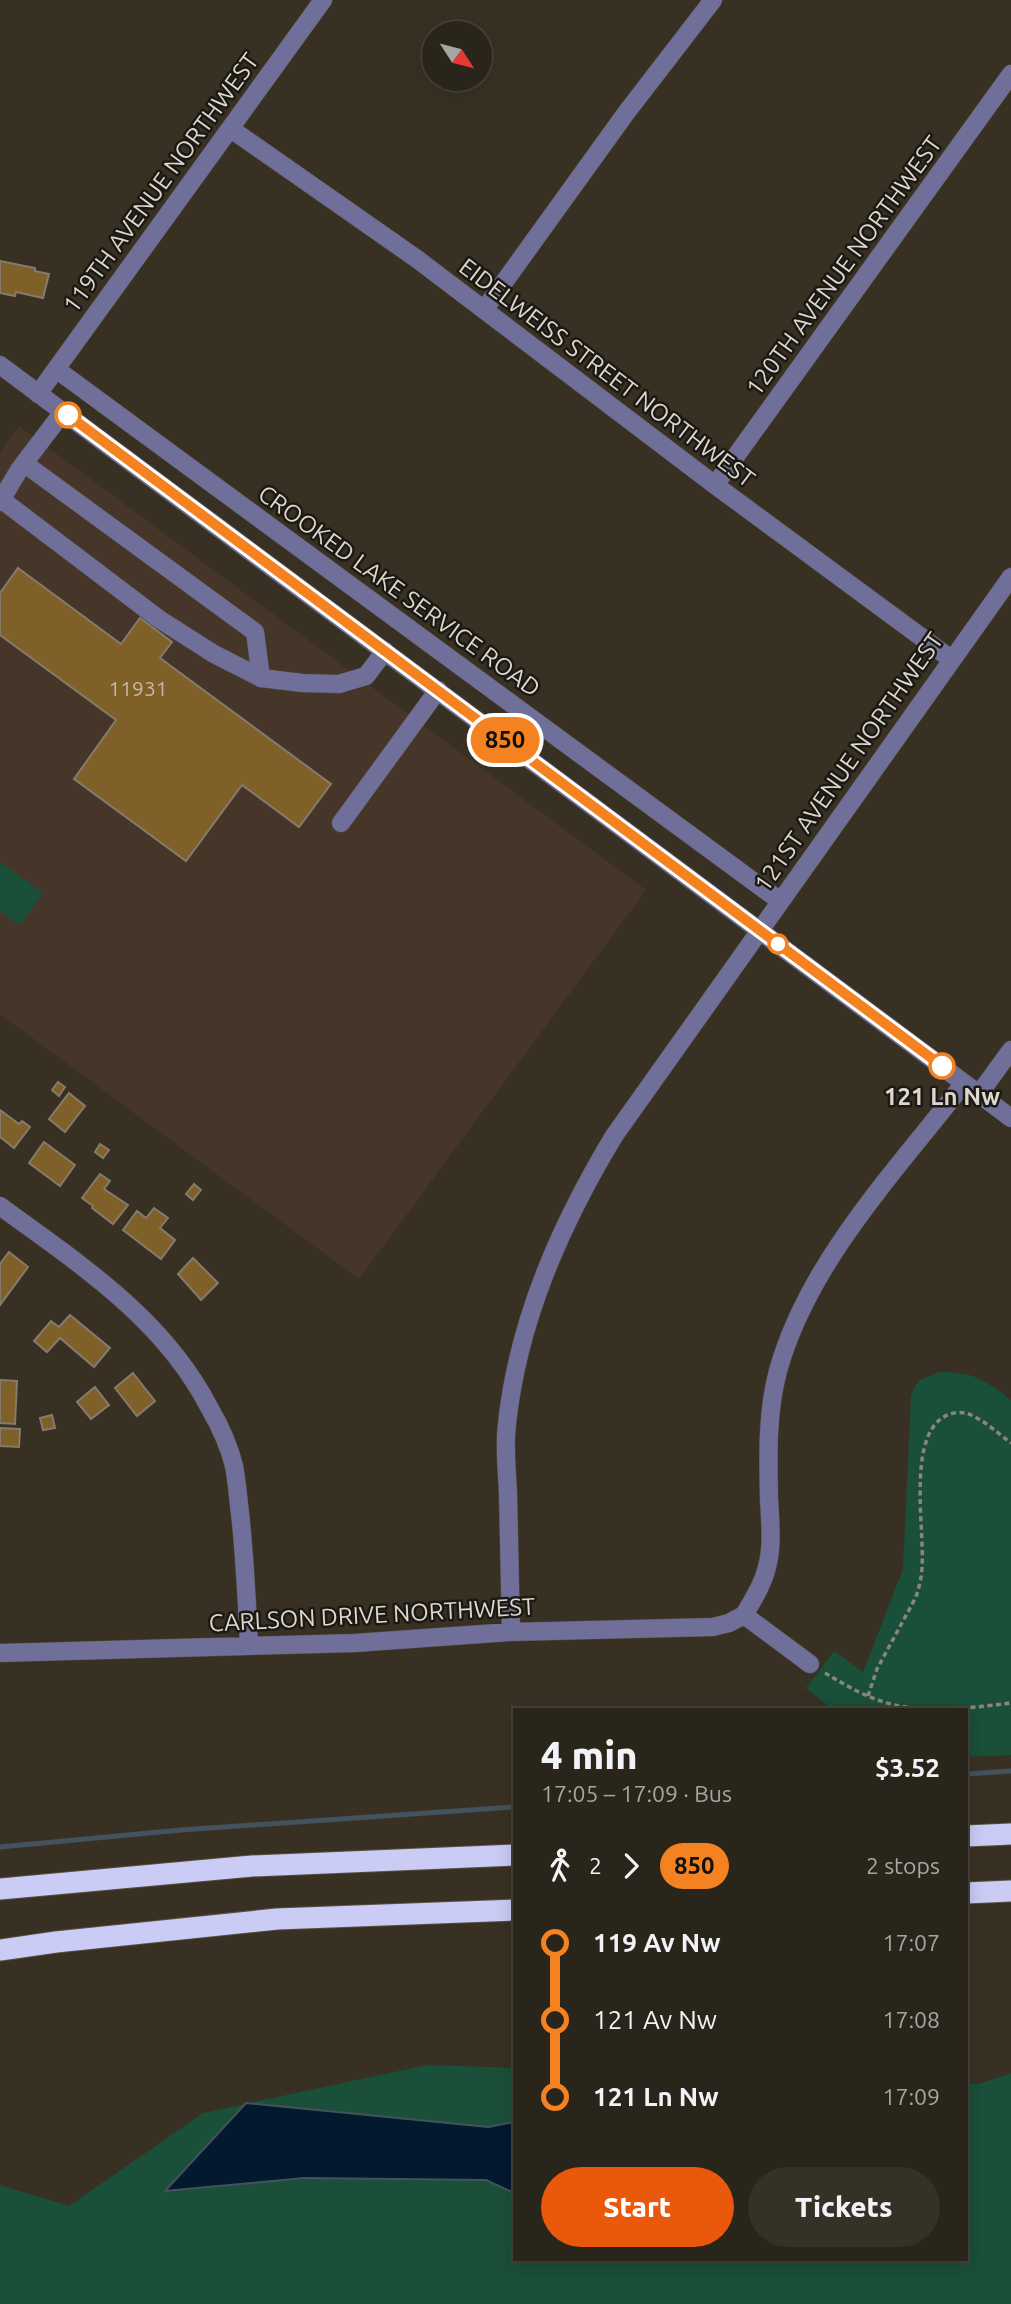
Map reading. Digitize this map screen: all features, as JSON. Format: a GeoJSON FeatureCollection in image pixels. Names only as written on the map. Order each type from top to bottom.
{"type":"FeatureCollection","features":[{"type":"Feature","properties":{"kind":"highway"},"geometry":{"type":"LineString","coordinates":[[968,1836],[1011,1834]]}},
{"type":"Feature","properties":{"kind":"highway"},"geometry":{"type":"LineString","coordinates":[[0,1889],[252,1866],[513,1855]]}},
{"type":"Feature","properties":{"kind":"highway"},"geometry":{"type":"LineString","coordinates":[[968,1893],[1011,1891]]}},
{"type":"Feature","properties":{"kind":"highway"},"geometry":{"type":"LineString","coordinates":[[0,1950],[277,1919],[513,1910]]}},
{"type":"Feature","properties":{"kind":"street","name":"119TH AVENUE NORTHWEST"},"geometry":{"type":"LineString","coordinates":[[38,394],[323,0]]}},
{"type":"Feature","properties":{"kind":"street"},"geometry":{"type":"LineString","coordinates":[[484,310],[626,113],[713,0]]}},
{"type":"Feature","properties":{"kind":"street","name":"120TH AVENUE NORTHWEST"},"geometry":{"type":"LineString","coordinates":[[715,485],[1011,74]]}},
{"type":"Feature","properties":{"kind":"street","name":"EIDELWEISS STREET NORTHWEST"},"geometry":{"type":"LineString","coordinates":[[231,129],[417,259],[715,485],[951,659]]}},
{"type":"Feature","properties":{"kind":"street"},"geometry":{"type":"LineString","coordinates":[[0,365],[1011,1118]]}},
{"type":"Feature","properties":{"kind":"street","name":"CROOKED LAKE SERVICE ROAD"},"geometry":{"type":"LineString","coordinates":[[56,369],[780,901]]}},
{"type":"Feature","properties":{"kind":"street"},"geometry":{"type":"LineString","coordinates":[[63,412],[24,464],[1,501],[159,619],[214,654],[261,678],[339,684],[366,676],[385,651]]}},
{"type":"Feature","properties":{"kind":"street"},"geometry":{"type":"LineString","coordinates":[[24,464],[255,632],[261,678]]}},
{"type":"Feature","properties":{"kind":"street","name":"121ST AVENUE NORTHWEST"},"geometry":{"type":"LineString","coordinates":[[511,1632],[506,1426],[516,1367],[529,1318],[557,1241],[583,1188],[614,1136],[1011,577]]}},
{"type":"Feature","properties":{"kind":"street"},"geometry":{"type":"LineString","coordinates":[[341,823],[438,690]]}},
{"type":"Feature","properties":{"kind":"street"},"geometry":{"type":"LineString","coordinates":[[979,1094],[1011,1050]]}},
{"type":"Feature","properties":{"kind":"street"},"geometry":{"type":"LineString","coordinates":[[810,1664],[744,1615],[767,1567],[771,1541],[769,1427],[777,1373],[791,1331],[811,1289],[839,1244],[964,1083]]}},
{"type":"Feature","properties":{"kind":"street"},"geometry":{"type":"LineString","coordinates":[[0,1206],[76,1261],[141,1315],[174,1351],[195,1381],[225,1437],[234,1467],[246,1570],[249,1646]]}},
{"type":"Feature","properties":{"kind":"street","name":"CARLSON DRIVE NORTHWEST"},"geometry":{"type":"LineString","coordinates":[[0,1653],[355,1643],[511,1632],[713,1627],[744,1615]]}},
{"type":"Feature","properties":{"kind":"path"},"geometry":{"type":"LineString","coordinates":[[868,1696],[877,1669],[916,1597],[919,1586],[922,1558],[921,1478],[926,1442],[933,1426],[945,1416],[956,1412],[971,1415],[1011,1443]]}},
{"type":"Feature","properties":{"kind":"path"},"geometry":{"type":"LineString","coordinates":[[810,1664],[852,1689],[906,1707],[1011,1703]]}},
{"type":"Feature","properties":{"kind":"shaded area"},"geometry":{"type":"Polygon","coordinates":[[[19,426],[646,890],[359,1279],[0,1014],[0,452],[19,426]]]}},
{"type":"Feature","properties":{"kind":"green space"},"geometry":{"type":"Polygon","coordinates":[[[0,862],[43,893],[20,925],[0,911],[0,862]]]}},
{"type":"Feature","properties":{"kind":"green space"},"geometry":{"type":"Polygon","coordinates":[[[939,1372],[961,1373],[978,1378],[1011,1400],[1011,1755],[968,1757],[968,1708],[831,1708],[806,1688],[834,1651],[863,1672],[903,1569],[911,1395],[918,1381],[939,1372]]]}},
{"type":"Feature","properties":{"kind":"green space"},"geometry":{"type":"Polygon","coordinates":[[[427,2065],[513,2068],[513,2261],[968,2261],[968,2083],[979,2084],[1011,2073],[1011,2304],[0,2304],[0,2185],[69,2206],[203,2113],[427,2065]]]}},
{"type":"Feature","properties":{"kind":"water"},"geometry":{"type":"Polygon","coordinates":[[[246,2103],[488,2127],[513,2122],[513,2193],[486,2180],[304,2178],[165,2191],[246,2103]]]}},
{"type":"Feature","properties":{"kind":"building"},"geometry":{"type":"Polygon","coordinates":[[[0,261],[35,268],[35,271],[49,274],[43,298],[16,292],[15,296],[0,293],[0,261]]]}},
{"type":"Feature","properties":{"kind":"building"},"geometry":{"type":"Polygon","coordinates":[[[18,568],[121,644],[140,618],[172,642],[160,658],[331,784],[299,827],[242,785],[186,861],[74,779],[116,720],[0,635],[0,593],[18,568]]]}},
{"type":"Feature","properties":{"kind":"building"},"geometry":{"type":"Polygon","coordinates":[[[58,1082],[65,1087],[59,1096],[52,1090],[58,1082]]]}},
{"type":"Feature","properties":{"kind":"building"},"geometry":{"type":"Polygon","coordinates":[[[69,1093],[85,1106],[65,1132],[49,1119],[69,1093]]]}},
{"type":"Feature","properties":{"kind":"building"},"geometry":{"type":"Polygon","coordinates":[[[0,1110],[19,1124],[22,1121],[30,1127],[14,1148],[0,1137],[0,1110]]]}},
{"type":"Feature","properties":{"kind":"building"},"geometry":{"type":"Polygon","coordinates":[[[44,1142],[75,1165],[60,1186],[29,1163],[44,1142]]]}},
{"type":"Feature","properties":{"kind":"building"},"geometry":{"type":"Polygon","coordinates":[[[100,1144],[109,1150],[103,1158],[95,1152],[100,1144]]]}},
{"type":"Feature","properties":{"kind":"building"},"geometry":{"type":"Polygon","coordinates":[[[100,1174],[110,1181],[104,1189],[128,1205],[113,1224],[82,1198],[100,1174]]]}},
{"type":"Feature","properties":{"kind":"building"},"geometry":{"type":"Polygon","coordinates":[[[194,1184],[201,1190],[193,1200],[186,1194],[194,1184]]]}},
{"type":"Feature","properties":{"kind":"building"},"geometry":{"type":"Polygon","coordinates":[[[154,1208],[168,1218],[160,1228],[175,1240],[161,1259],[123,1230],[137,1211],[146,1218],[154,1208]]]}},
{"type":"Feature","properties":{"kind":"building"},"geometry":{"type":"Polygon","coordinates":[[[9,1252],[28,1267],[0,1305],[0,1264],[9,1252]]]}},
{"type":"Feature","properties":{"kind":"building"},"geometry":{"type":"Polygon","coordinates":[[[193,1258],[218,1283],[201,1300],[178,1274],[193,1258]]]}},
{"type":"Feature","properties":{"kind":"building"},"geometry":{"type":"Polygon","coordinates":[[[70,1315],[110,1348],[94,1367],[60,1338],[47,1352],[34,1341],[51,1321],[59,1327],[70,1315]]]}},
{"type":"Feature","properties":{"kind":"building"},"geometry":{"type":"Polygon","coordinates":[[[133,1373],[155,1401],[137,1416],[115,1388],[133,1373]]]}},
{"type":"Feature","properties":{"kind":"building"},"geometry":{"type":"Polygon","coordinates":[[[0,1380],[17,1381],[15,1424],[0,1423],[0,1380]]]}},
{"type":"Feature","properties":{"kind":"building"},"geometry":{"type":"Polygon","coordinates":[[[95,1387],[109,1405],[91,1419],[77,1402],[95,1387]]]}},
{"type":"Feature","properties":{"kind":"building"},"geometry":{"type":"Polygon","coordinates":[[[52,1415],[55,1428],[43,1430],[40,1418],[52,1415]]]}},
{"type":"Feature","properties":{"kind":"building"},"geometry":{"type":"Polygon","coordinates":[[[0,1428],[20,1429],[19,1447],[0,1446],[0,1428]]]}},
{"type":"Feature","properties":{"kind":"waterway"},"geometry":{"type":"LineString","coordinates":[[968,1774],[1011,1771]]}},
{"type":"Feature","properties":{"kind":"waterway"},"geometry":{"type":"LineString","coordinates":[[0,1847],[181,1830],[513,1807]]}},
{"type":"Feature","properties":{"kind":"bus line","name":"850"},"geometry":{"type":"LineString","coordinates":[[68,415],[942,1066]]}},
{"type":"Feature","properties":{"kind":"place","name":"121 Ln Nw"},"geometry":{"type":"Point","coordinates":[942,1066]}}]}
